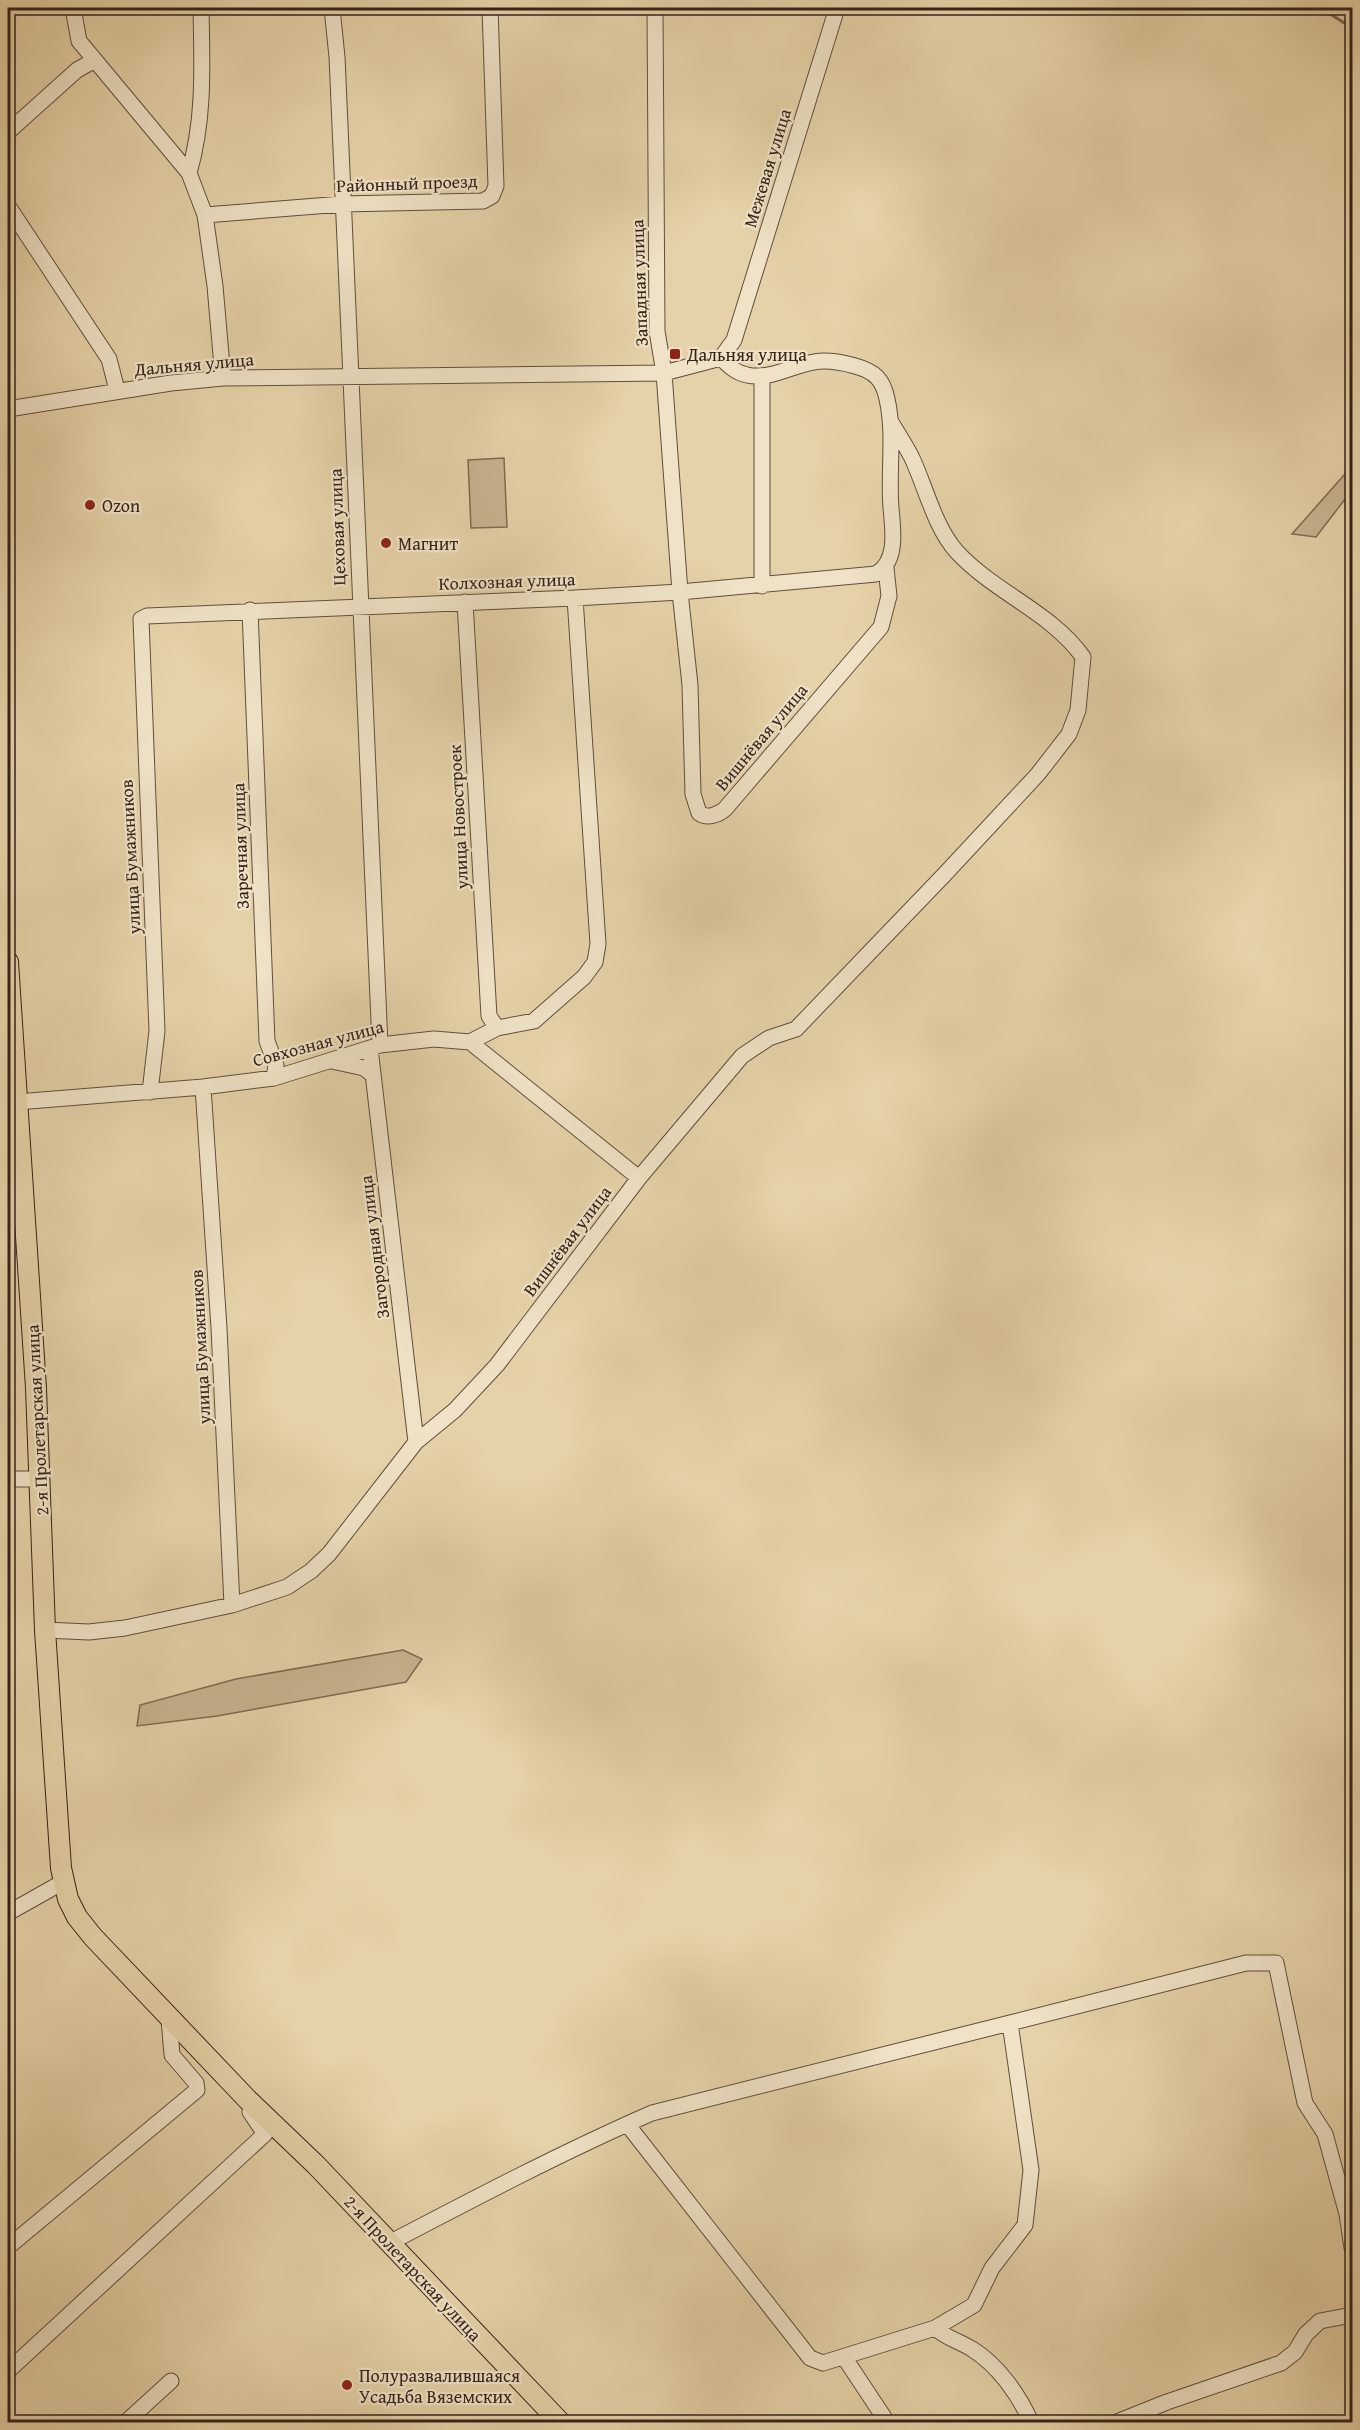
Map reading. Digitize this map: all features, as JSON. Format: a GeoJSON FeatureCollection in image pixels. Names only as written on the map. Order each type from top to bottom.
{"type":"FeatureCollection","features":[{"type":"Feature","properties":{"kind":"main road","name":"2-я Пролетарская улица"},"geometry":{"type":"LineString","coordinates":[[8,962],[40,1479],[45,1630],[63,1881],[77,1917],[169,2019],[248,2100],[316,2164],[560,2422]]}},
{"type":"Feature","properties":{"kind":"street"},"geometry":{"type":"LineString","coordinates":[[73,8],[76,35],[93,61],[189,173],[205,215],[215,286],[223,378]]}},
{"type":"Feature","properties":{"kind":"street"},"geometry":{"type":"LineString","coordinates":[[189,173],[197,145],[202,111],[201,8]]}},
{"type":"Feature","properties":{"kind":"street","name":"Цеховая улица"},"geometry":{"type":"LineString","coordinates":[[332,8],[338,67],[342,204],[352,376],[375,1046]]}},
{"type":"Feature","properties":{"kind":"street","name":"Районный проезд"},"geometry":{"type":"LineString","coordinates":[[205,215],[342,204],[483,201],[492,196],[496,186],[490,8]]}},
{"type":"Feature","properties":{"kind":"street","name":"Западная улица"},"geometry":{"type":"LineString","coordinates":[[655,8],[657,332],[664,372],[680,592]]}},
{"type":"Feature","properties":{"kind":"street","name":"Межевая улица"},"geometry":{"type":"LineString","coordinates":[[721,358],[734,340],[837,8]]}},
{"type":"Feature","properties":{"kind":"street"},"geometry":{"type":"LineString","coordinates":[[8,132],[77,70],[93,61]]}},
{"type":"Feature","properties":{"kind":"street"},"geometry":{"type":"LineString","coordinates":[[8,206],[109,359],[117,390]]}},
{"type":"Feature","properties":{"kind":"street"},"geometry":{"type":"LineString","coordinates":[[721,358],[735,371],[748,376],[762,376],[822,361],[872,371],[882,383],[891,422],[889,477],[893,527],[892,553],[881,571]]}},
{"type":"Feature","properties":{"kind":"street","name":"Дальняя улица"},"geometry":{"type":"LineString","coordinates":[[8,409],[117,390],[223,378],[664,372],[721,358]]}},
{"type":"Feature","properties":{"kind":"street"},"geometry":{"type":"LineString","coordinates":[[762,376],[762,586]]}},
{"type":"Feature","properties":{"kind":"street","name":"Вишнёвая улица"},"geometry":{"type":"LineString","coordinates":[[45,1630],[89,1632],[125,1628],[232,1605],[287,1587],[311,1571],[329,1554],[416,1442],[455,1410],[497,1365],[639,1178],[742,1056],[769,1038],[796,1029],[1038,774],[1069,734],[1078,710],[1083,657],[1072,641],[978,573],[955,550],[911,456],[891,422]]}},
{"type":"Feature","properties":{"kind":"street","name":"Вишнёвая улица"},"geometry":{"type":"LineString","coordinates":[[680,592],[690,685],[693,795],[695,809],[703,816],[718,814],[725,809],[881,627],[889,596],[881,571]]}},
{"type":"Feature","properties":{"kind":"street","name":"Колхозная улица"},"geometry":{"type":"LineString","coordinates":[[141,619],[147,616],[250,610],[680,592],[762,586],[881,571]]}},
{"type":"Feature","properties":{"kind":"street"},"geometry":{"type":"LineString","coordinates":[[575,598],[598,944],[595,962],[584,977],[534,1021],[497,1028],[470,1042],[639,1178]]}},
{"type":"Feature","properties":{"kind":"street","name":"улица Новостроек"},"geometry":{"type":"LineString","coordinates":[[465,602],[489,1016],[497,1028]]}},
{"type":"Feature","properties":{"kind":"street","name":"Заречная улица"},"geometry":{"type":"LineString","coordinates":[[250,610],[267,1041],[276,1065],[274,1078]]}},
{"type":"Feature","properties":{"kind":"street","name":"улица Бумажников"},"geometry":{"type":"LineString","coordinates":[[141,619],[157,1031],[150,1092]]}},
{"type":"Feature","properties":{"kind":"street","name":"Совхозная улица"},"geometry":{"type":"LineString","coordinates":[[17,1102],[150,1092],[274,1078],[375,1046],[434,1039],[470,1042]]}},
{"type":"Feature","properties":{"kind":"street","name":"Загородная улица"},"geometry":{"type":"LineString","coordinates":[[375,1046],[373,1075],[416,1442]]}},
{"type":"Feature","properties":{"kind":"street"},"geometry":{"type":"LineString","coordinates":[[330,1060],[364,1068],[373,1075]]}},
{"type":"Feature","properties":{"kind":"street","name":"улица Бумажников"},"geometry":{"type":"LineString","coordinates":[[203,1087],[219,1328],[232,1605]]}},
{"type":"Feature","properties":{"kind":"street"},"geometry":{"type":"LineString","coordinates":[[8,1479],[40,1479]]}},
{"type":"Feature","properties":{"kind":"street"},"geometry":{"type":"LineString","coordinates":[[8,1913],[63,1881]]}},
{"type":"Feature","properties":{"kind":"street"},"geometry":{"type":"LineString","coordinates":[[391,2242],[575,2147],[652,2113],[1246,1963],[1276,1963],[1305,2103],[1325,2134],[1347,2214],[1353,2248]]}},
{"type":"Feature","properties":{"kind":"street"},"geometry":{"type":"LineString","coordinates":[[8,2247],[197,2090],[196,2083],[172,2055],[169,2019]]}},
{"type":"Feature","properties":{"kind":"street"},"geometry":{"type":"LineString","coordinates":[[627,2124],[810,2358],[823,2363],[935,2328],[975,2305],[992,2268],[1025,2225],[1031,2170],[1010,2022]]}},
{"type":"Feature","properties":{"kind":"street"},"geometry":{"type":"LineString","coordinates":[[8,2371],[265,2134],[251,2114],[248,2100]]}},
{"type":"Feature","properties":{"kind":"street"},"geometry":{"type":"LineString","coordinates":[[1117,2422],[1167,2402],[1281,2364],[1295,2352],[1306,2334],[1320,2321],[1353,2315]]}},
{"type":"Feature","properties":{"kind":"street"},"geometry":{"type":"LineString","coordinates":[[935,2328],[945,2337],[973,2349],[993,2367],[1021,2400],[1031,2422]]}},
{"type":"Feature","properties":{"kind":"street"},"geometry":{"type":"LineString","coordinates":[[844,2357],[887,2422]]}},
{"type":"Feature","properties":{"kind":"street"},"geometry":{"type":"LineString","coordinates":[[126,2422],[171,2381]]}},
{"type":"Feature","properties":{"kind":"shaded area"},"geometry":{"type":"Polygon","coordinates":[[[504,458],[507,527],[471,528],[468,460],[504,458]]]}},
{"type":"Feature","properties":{"kind":"shaded area"},"geometry":{"type":"Polygon","coordinates":[[[1352,466],[1352,490],[1316,537],[1292,534],[1352,466]]]}},
{"type":"Feature","properties":{"kind":"shaded area"},"geometry":{"type":"Polygon","coordinates":[[[403,1650],[422,1659],[406,1682],[217,1716],[137,1726],[140,1705],[236,1679],[403,1650]]]}},
{"type":"Feature","properties":{"kind":"waterway"},"geometry":{"type":"LineString","coordinates":[[1321,8],[1352,28]]}},
{"type":"Feature","properties":{"kind":"place","name":"Дальняя улица"},"geometry":{"type":"Point","coordinates":[675,354]}},
{"type":"Feature","properties":{"kind":"place","name":"Ozon"},"geometry":{"type":"Point","coordinates":[90,505]}},
{"type":"Feature","properties":{"kind":"place","name":"Магнит"},"geometry":{"type":"Point","coordinates":[386,543]}},
{"type":"Feature","properties":{"kind":"place","name":"Полуразвалившаяся Усадьба Вяземских"},"geometry":{"type":"Point","coordinates":[347,2385]}}]}
